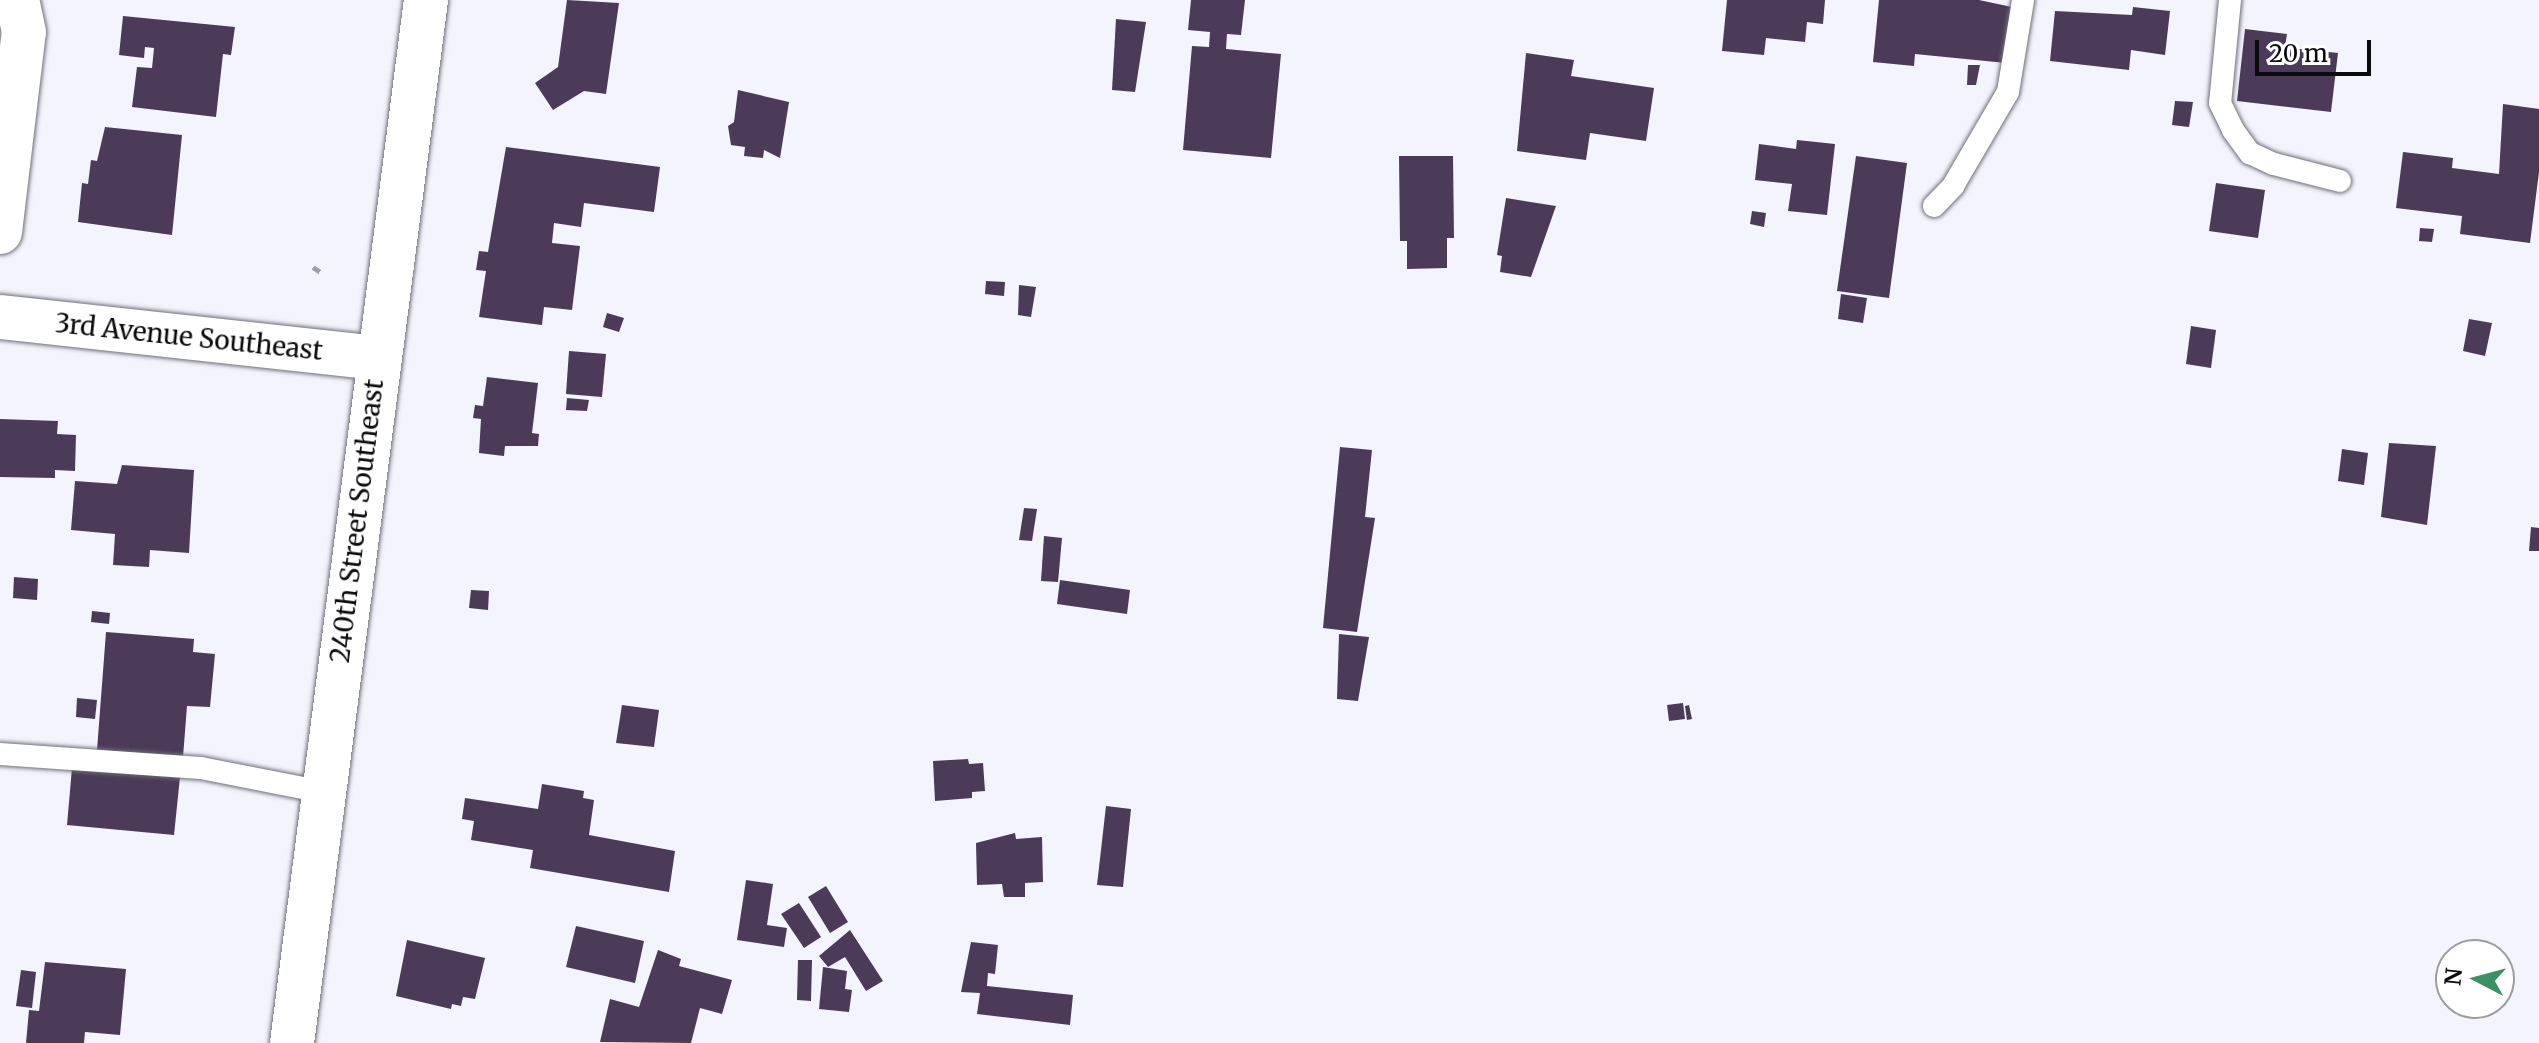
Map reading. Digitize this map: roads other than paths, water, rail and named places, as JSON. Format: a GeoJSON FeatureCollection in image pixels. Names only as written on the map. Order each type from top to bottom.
{"type":"FeatureCollection","features":[{"type":"Feature","properties":{"kind":"street"},"geometry":{"type":"LineString","coordinates":[[0,232],[24,32],[17,0]]}},
{"type":"Feature","properties":{"kind":"street","name":"240th Street Southeast"},"geometry":{"type":"LineString","coordinates":[[292,1043],[426,0]]}},
{"type":"Feature","properties":{"kind":"street","name":"3rd Avenue Southeast"},"geometry":{"type":"LineString","coordinates":[[0,317],[378,358]]}},
{"type":"Feature","properties":{"kind":"lane"},"geometry":{"type":"LineString","coordinates":[[1934,206],[1953,186],[2008,92],[2023,0]]}},
{"type":"Feature","properties":{"kind":"lane"},"geometry":{"type":"LineString","coordinates":[[2230,0],[2220,103],[2233,130],[2250,153],[2274,164],[2340,181]]}},
{"type":"Feature","properties":{"kind":"lane"},"geometry":{"type":"LineString","coordinates":[[0,754],[201,768],[323,792]]}}]}
